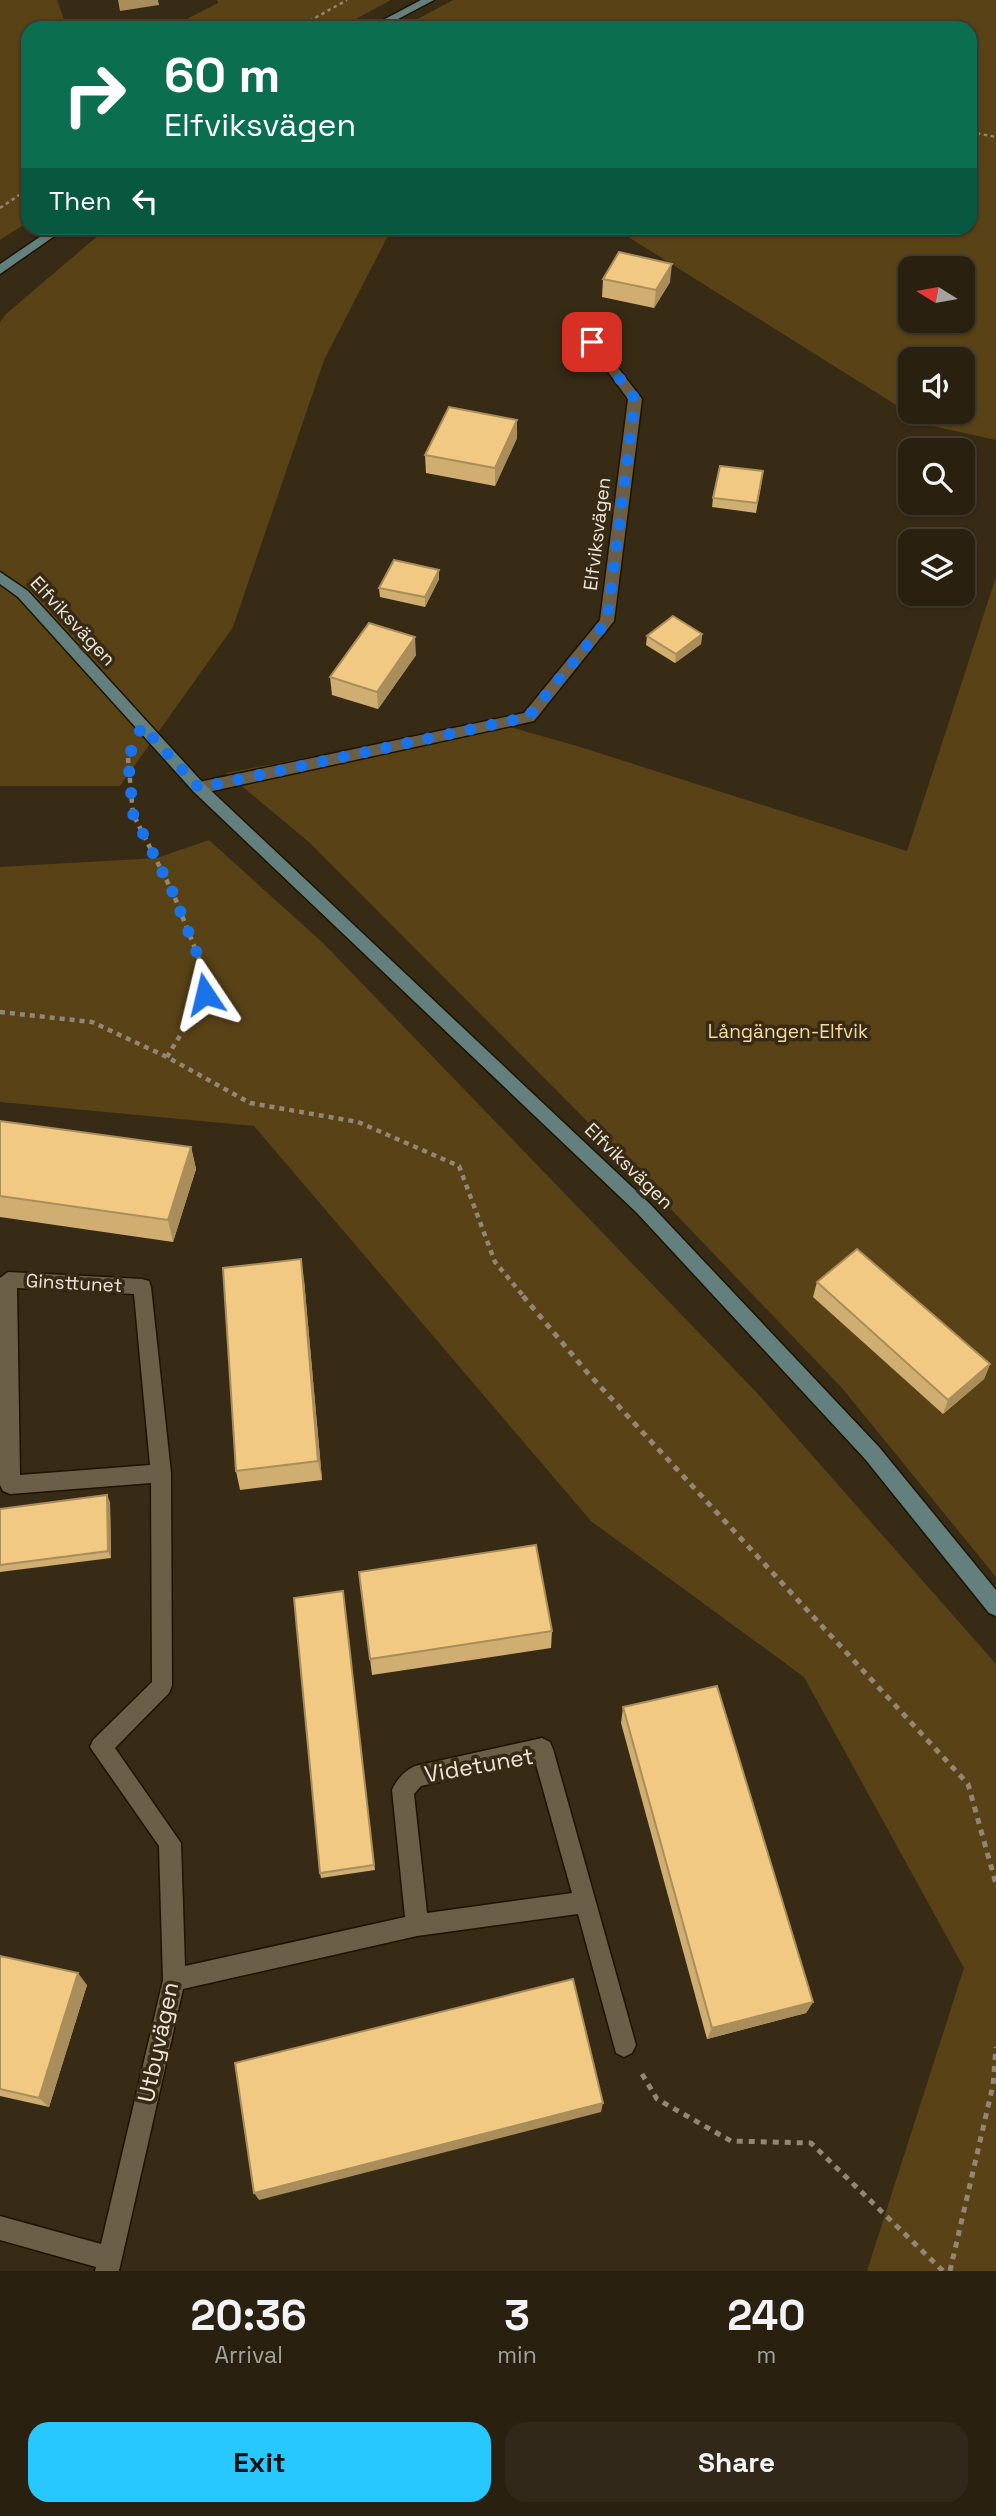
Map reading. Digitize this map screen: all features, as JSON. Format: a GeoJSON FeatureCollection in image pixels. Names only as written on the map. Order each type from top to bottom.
{"type":"FeatureCollection","features":[{"type":"Feature","properties":{"kind":"street"},"geometry":{"type":"LineString","coordinates":[[387,21],[429,0]]}},
{"type":"Feature","properties":{"kind":"street"},"geometry":{"type":"LineString","coordinates":[[0,270],[50,235]]}},
{"type":"Feature","properties":{"kind":"street","name":"Elfviksvägen"},"geometry":{"type":"LineString","coordinates":[[199,788],[528,717],[607,621],[635,399],[592,342]]}},
{"type":"Feature","properties":{"kind":"street","name":"Elfviksvägen"},"geometry":{"type":"LineString","coordinates":[[0,577],[23,594],[199,788],[643,1208],[872,1453],[996,1606]]}},
{"type":"Feature","properties":{"kind":"street","name":"Ginsttunet"},"geometry":{"type":"LineString","coordinates":[[101,1747],[162,1686],[161,1473],[142,1287],[8,1280],[10,1486],[161,1473]]}},
{"type":"Feature","properties":{"kind":"street","name":"Utbyvägen"},"geometry":{"type":"LineString","coordinates":[[101,1747],[170,1843],[174,1980],[109,2265]]}},
{"type":"Feature","properties":{"kind":"street","name":"Videtunet"},"geometry":{"type":"LineString","coordinates":[[417,1925],[403,1790],[415,1777],[542,1749],[624,2045]]}},
{"type":"Feature","properties":{"kind":"street"},"geometry":{"type":"LineString","coordinates":[[174,1980],[417,1925],[586,1902]]}},
{"type":"Feature","properties":{"kind":"street"},"geometry":{"type":"LineString","coordinates":[[0,2228],[109,2265]]}},
{"type":"Feature","properties":{"kind":"path"},"geometry":{"type":"LineString","coordinates":[[310,21],[347,0]]}},
{"type":"Feature","properties":{"kind":"path"},"geometry":{"type":"LineString","coordinates":[[977,133],[996,137]]}},
{"type":"Feature","properties":{"kind":"path"},"geometry":{"type":"LineString","coordinates":[[0,208],[21,194]]}},
{"type":"Feature","properties":{"kind":"path"},"geometry":{"type":"LineString","coordinates":[[142,726],[128,758],[133,814],[173,893],[198,956],[205,994],[167,1057]]}},
{"type":"Feature","properties":{"kind":"path"},"geometry":{"type":"LineString","coordinates":[[0,1012],[92,1022],[167,1057],[250,1103],[358,1122],[459,1166],[495,1262],[586,1371],[968,1784],[996,1884]]}},
{"type":"Feature","properties":{"kind":"path"},"geometry":{"type":"LineString","coordinates":[[624,2045],[657,2099],[731,2141],[811,2143],[943,2271]]}},
{"type":"Feature","properties":{"kind":"path"},"geometry":{"type":"LineString","coordinates":[[950,2271],[993,2085],[996,2047]]}},
{"type":"Feature","properties":{"kind":"green space"},"geometry":{"type":"Polygon","coordinates":[[[0,0],[57,0],[64,21],[21,21],[21,226],[0,240],[0,0]]]}},
{"type":"Feature","properties":{"kind":"green space"},"geometry":{"type":"Polygon","coordinates":[[[217,0],[391,0],[352,21],[183,21],[218,3],[217,0]]]}},
{"type":"Feature","properties":{"kind":"green space"},"geometry":{"type":"Polygon","coordinates":[[[453,0],[996,0],[996,440],[926,424],[975,424],[975,347],[898,347],[898,406],[625,235],[977,235],[977,21],[414,21],[453,0]]]}},
{"type":"Feature","properties":{"kind":"green space"},"geometry":{"type":"Polygon","coordinates":[[[99,235],[388,235],[324,360],[233,627],[120,786],[0,786],[0,322],[99,235]]]}},
{"type":"Feature","properties":{"kind":"green space","name":"Långängen-Elfvik"},"geometry":{"type":"Polygon","coordinates":[[[996,577],[996,1577],[842,1388],[580,1114],[310,843],[226,773],[492,722],[577,746],[907,851],[996,577]]]}},
{"type":"Feature","properties":{"kind":"green space"},"geometry":{"type":"Polygon","coordinates":[[[209,840],[323,943],[759,1395],[996,1664],[996,2271],[867,2271],[964,1968],[804,1677],[591,1521],[254,1126],[0,1102],[0,867],[157,858],[209,840]]]}},
{"type":"Feature","properties":{"kind":"building"},"geometry":{"type":"Polygon","coordinates":[[[619,252],[672,264],[656,290],[603,279],[619,252]]]}},
{"type":"Feature","properties":{"kind":"building"},"geometry":{"type":"Polygon","coordinates":[[[449,407],[517,420],[495,468],[425,455],[449,407]]]}},
{"type":"Feature","properties":{"kind":"building"},"geometry":{"type":"Polygon","coordinates":[[[720,466],[763,471],[757,503],[713,498],[720,466]]]}},
{"type":"Feature","properties":{"kind":"building"},"geometry":{"type":"Polygon","coordinates":[[[394,560],[439,570],[425,597],[379,588],[394,560]]]}},
{"type":"Feature","properties":{"kind":"building"},"geometry":{"type":"Polygon","coordinates":[[[673,616],[702,634],[676,654],[647,636],[673,616]]]}},
{"type":"Feature","properties":{"kind":"building"},"geometry":{"type":"Polygon","coordinates":[[[369,623],[415,637],[377,692],[330,677],[369,623]]]}},
{"type":"Feature","properties":{"kind":"building"},"geometry":{"type":"Polygon","coordinates":[[[0,1121],[191,1147],[168,1220],[0,1196],[0,1121]]]}},
{"type":"Feature","properties":{"kind":"building"},"geometry":{"type":"Polygon","coordinates":[[[857,1249],[990,1364],[948,1400],[817,1282],[857,1249]]]}},
{"type":"Feature","properties":{"kind":"building"},"geometry":{"type":"Polygon","coordinates":[[[301,1259],[318,1461],[236,1471],[223,1268],[301,1259]]]}},
{"type":"Feature","properties":{"kind":"building"},"geometry":{"type":"Polygon","coordinates":[[[107,1495],[108,1551],[0,1565],[0,1509],[107,1495]]]}},
{"type":"Feature","properties":{"kind":"building"},"geometry":{"type":"Polygon","coordinates":[[[536,1545],[552,1631],[370,1659],[359,1572],[536,1545]]]}},
{"type":"Feature","properties":{"kind":"building"},"geometry":{"type":"Polygon","coordinates":[[[343,1591],[374,1865],[320,1873],[294,1598],[343,1591]]]}},
{"type":"Feature","properties":{"kind":"building"},"geometry":{"type":"Polygon","coordinates":[[[717,1686],[813,2002],[712,2028],[623,1707],[717,1686]]]}},
{"type":"Feature","properties":{"kind":"building"},"geometry":{"type":"Polygon","coordinates":[[[0,1956],[78,1973],[39,2098],[0,2089],[0,1956]]]}},
{"type":"Feature","properties":{"kind":"building"},"geometry":{"type":"Polygon","coordinates":[[[573,1979],[603,2103],[254,2193],[235,2063],[573,1979]]]}},
{"type":"Feature","properties":{"kind":"route"},"geometry":{"type":"LineString","coordinates":[[205,994],[198,956],[173,893],[133,814],[128,758],[142,726],[199,788],[528,717],[607,621],[635,399],[592,342]]}}]}
